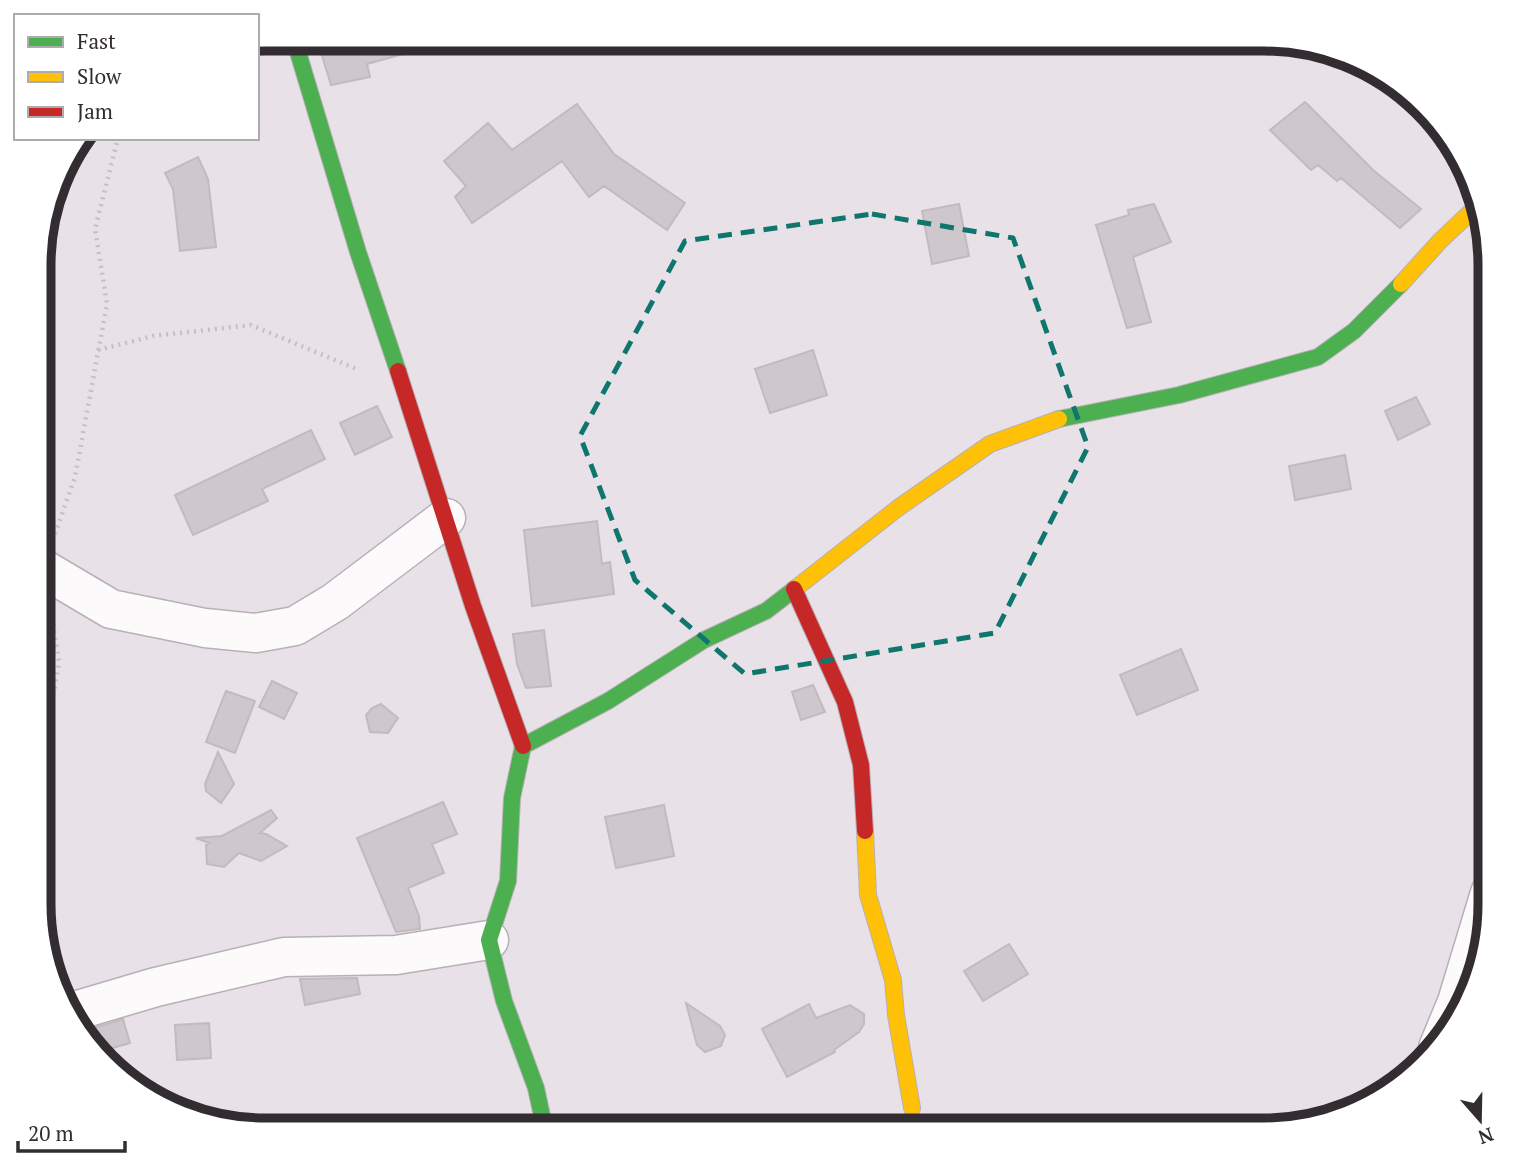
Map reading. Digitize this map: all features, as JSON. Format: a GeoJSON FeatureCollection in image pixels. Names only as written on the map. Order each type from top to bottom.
{"type":"FeatureCollection","features":[{"type":"Feature","properties":{"kind":"street"},"geometry":{"type":"LineString","coordinates":[[298,51],[358,253],[473,606],[523,746],[512,798],[508,881],[489,940],[504,1001],[536,1088],[542,1118]]}},
{"type":"Feature","properties":{"kind":"street"},"geometry":{"type":"LineString","coordinates":[[523,746],[608,701],[704,640],[766,611],[898,508],[990,444],[1052,419],[1179,395],[1318,357],[1354,331],[1378,309],[1440,241],[1471,212]]}},
{"type":"Feature","properties":{"kind":"street"},"geometry":{"type":"LineString","coordinates":[[51,574],[111,609],[205,628],[256,633],[295,626],[335,602],[446,518]]}},
{"type":"Feature","properties":{"kind":"street"},"geometry":{"type":"LineString","coordinates":[[794,589],[845,702],[861,765],[868,895],[893,980],[896,1015],[912,1108]]}},
{"type":"Feature","properties":{"kind":"street"},"geometry":{"type":"LineString","coordinates":[[78,1010],[156,987],[284,957],[396,955],[489,940]]}},
{"type":"Feature","properties":{"kind":"street"},"geometry":{"type":"LineString","coordinates":[[1462,987],[1474,946]]}},
{"type":"Feature","properties":{"kind":"path"},"geometry":{"type":"LineString","coordinates":[[51,541],[75,477],[107,304],[95,229],[117,140]]}},
{"type":"Feature","properties":{"kind":"path"},"geometry":{"type":"LineString","coordinates":[[98,350],[153,336],[251,325],[403,386]]}},
{"type":"Feature","properties":{"kind":"path"},"geometry":{"type":"LineString","coordinates":[[51,620],[59,662],[51,711]]}},
{"type":"Feature","properties":{"kind":"highlighted area"},"geometry":{"type":"Polygon","coordinates":[[[872,214],[1013,238],[1088,447],[995,633],[745,674],[635,580],[580,436],[685,241],[872,214]]]}},
{"type":"Feature","properties":{"kind":"building"},"geometry":{"type":"Polygon","coordinates":[[[321,51],[414,51],[367,64],[370,77],[331,85],[321,51]]]}},
{"type":"Feature","properties":{"kind":"building"},"geometry":{"type":"Polygon","coordinates":[[[1305,102],[1373,170],[1421,209],[1400,228],[1341,178],[1337,181],[1318,165],[1311,170],[1270,130],[1305,102]]]}},
{"type":"Feature","properties":{"kind":"building"},"geometry":{"type":"Polygon","coordinates":[[[577,104],[614,154],[685,203],[667,230],[604,186],[589,197],[562,161],[472,223],[455,197],[466,186],[444,161],[488,123],[512,150],[577,104]]]}},
{"type":"Feature","properties":{"kind":"building"},"geometry":{"type":"Polygon","coordinates":[[[198,157],[208,179],[216,247],[180,251],[173,189],[165,173],[198,157]]]}},
{"type":"Feature","properties":{"kind":"building"},"geometry":{"type":"Polygon","coordinates":[[[959,204],[969,256],[932,264],[922,211],[959,204]]]}},
{"type":"Feature","properties":{"kind":"building"},"geometry":{"type":"Polygon","coordinates":[[[1154,204],[1171,242],[1133,257],[1151,322],[1127,328],[1096,225],[1129,215],[1128,210],[1154,204]]]}},
{"type":"Feature","properties":{"kind":"building"},"geometry":{"type":"Polygon","coordinates":[[[813,350],[827,395],[770,413],[755,369],[813,350]]]}},
{"type":"Feature","properties":{"kind":"building"},"geometry":{"type":"Polygon","coordinates":[[[1416,397],[1430,424],[1398,440],[1385,411],[1416,397]]]}},
{"type":"Feature","properties":{"kind":"building"},"geometry":{"type":"Polygon","coordinates":[[[377,406],[392,437],[355,455],[340,423],[377,406]]]}},
{"type":"Feature","properties":{"kind":"building"},"geometry":{"type":"Polygon","coordinates":[[[311,430],[325,459],[262,489],[268,501],[193,535],[175,495],[311,430]]]}},
{"type":"Feature","properties":{"kind":"building"},"geometry":{"type":"Polygon","coordinates":[[[1345,455],[1351,489],[1295,500],[1289,466],[1345,455]]]}},
{"type":"Feature","properties":{"kind":"building"},"geometry":{"type":"Polygon","coordinates":[[[597,521],[602,564],[610,562],[614,594],[532,606],[524,530],[597,521]]]}},
{"type":"Feature","properties":{"kind":"building"},"geometry":{"type":"Polygon","coordinates":[[[544,630],[551,686],[526,688],[517,664],[513,634],[544,630]]]}},
{"type":"Feature","properties":{"kind":"building"},"geometry":{"type":"Polygon","coordinates":[[[1181,649],[1198,690],[1137,715],[1120,675],[1181,649]]]}},
{"type":"Feature","properties":{"kind":"building"},"geometry":{"type":"Polygon","coordinates":[[[272,681],[297,693],[284,719],[259,707],[272,681]]]}},
{"type":"Feature","properties":{"kind":"building"},"geometry":{"type":"Polygon","coordinates":[[[813,685],[825,712],[801,720],[792,692],[813,685]]]}},
{"type":"Feature","properties":{"kind":"building"},"geometry":{"type":"Polygon","coordinates":[[[226,691],[255,701],[235,753],[206,742],[226,691]]]}},
{"type":"Feature","properties":{"kind":"building"},"geometry":{"type":"Polygon","coordinates":[[[381,704],[398,718],[388,733],[370,732],[366,715],[381,704]]]}},
{"type":"Feature","properties":{"kind":"building"},"geometry":{"type":"Polygon","coordinates":[[[218,752],[234,784],[221,803],[206,791],[205,784],[218,752]]]}},
{"type":"Feature","properties":{"kind":"building"},"geometry":{"type":"Polygon","coordinates":[[[443,802],[457,834],[432,844],[444,873],[408,888],[419,916],[420,929],[396,932],[357,838],[443,802]]]}},
{"type":"Feature","properties":{"kind":"building"},"geometry":{"type":"Polygon","coordinates":[[[664,805],[674,856],[616,868],[605,817],[664,805]]]}},
{"type":"Feature","properties":{"kind":"building"},"geometry":{"type":"Polygon","coordinates":[[[271,810],[277,818],[260,833],[287,846],[261,861],[239,853],[224,867],[207,864],[206,845],[209,843],[196,838],[222,836],[271,810]]]}},
{"type":"Feature","properties":{"kind":"building"},"geometry":{"type":"Polygon","coordinates":[[[1009,944],[1028,974],[983,1001],[964,971],[1009,944]]]}},
{"type":"Feature","properties":{"kind":"building"},"geometry":{"type":"Polygon","coordinates":[[[357,978],[360,994],[305,1005],[300,979],[357,978]]]}},
{"type":"Feature","properties":{"kind":"building"},"geometry":{"type":"Polygon","coordinates":[[[686,1003],[720,1026],[725,1035],[721,1046],[705,1052],[697,1045],[686,1003]]]}},
{"type":"Feature","properties":{"kind":"building"},"geometry":{"type":"Polygon","coordinates":[[[809,1004],[816,1018],[850,1005],[864,1014],[864,1024],[859,1032],[834,1050],[835,1052],[787,1077],[762,1029],[809,1004]]]}},
{"type":"Feature","properties":{"kind":"building"},"geometry":{"type":"Polygon","coordinates":[[[123,1019],[130,1043],[107,1049],[97,1038],[94,1028],[123,1019]]]}},
{"type":"Feature","properties":{"kind":"building"},"geometry":{"type":"Polygon","coordinates":[[[209,1023],[211,1058],[177,1060],[175,1025],[209,1023]]]}},
{"type":"Feature","properties":{"kind":"traffic: fast"},"geometry":{"type":"LineString","coordinates":[[298,51],[358,252],[398,371]]}},
{"type":"Feature","properties":{"kind":"traffic: fast"},"geometry":{"type":"LineString","coordinates":[[1059,419],[1179,395],[1318,357],[1354,331],[1401,284]]}},
{"type":"Feature","properties":{"kind":"traffic: fast"},"geometry":{"type":"LineString","coordinates":[[542,1118],[536,1088],[504,1001],[489,940],[508,881],[512,798],[523,746],[608,701],[704,640],[766,611],[796,588]]}},
{"type":"Feature","properties":{"kind":"traffic: slow"},"geometry":{"type":"LineString","coordinates":[[1401,284],[1471,212]]}},
{"type":"Feature","properties":{"kind":"traffic: slow"},"geometry":{"type":"LineString","coordinates":[[796,588],[898,508],[990,444],[1059,419]]}},
{"type":"Feature","properties":{"kind":"traffic: slow"},"geometry":{"type":"LineString","coordinates":[[865,831],[868,895],[893,980],[896,1015],[912,1108]]}},
{"type":"Feature","properties":{"kind":"traffic: jam"},"geometry":{"type":"LineString","coordinates":[[398,371],[473,606],[523,746]]}},
{"type":"Feature","properties":{"kind":"traffic: jam"},"geometry":{"type":"LineString","coordinates":[[794,589],[845,702],[861,765],[865,831]]}}]}
